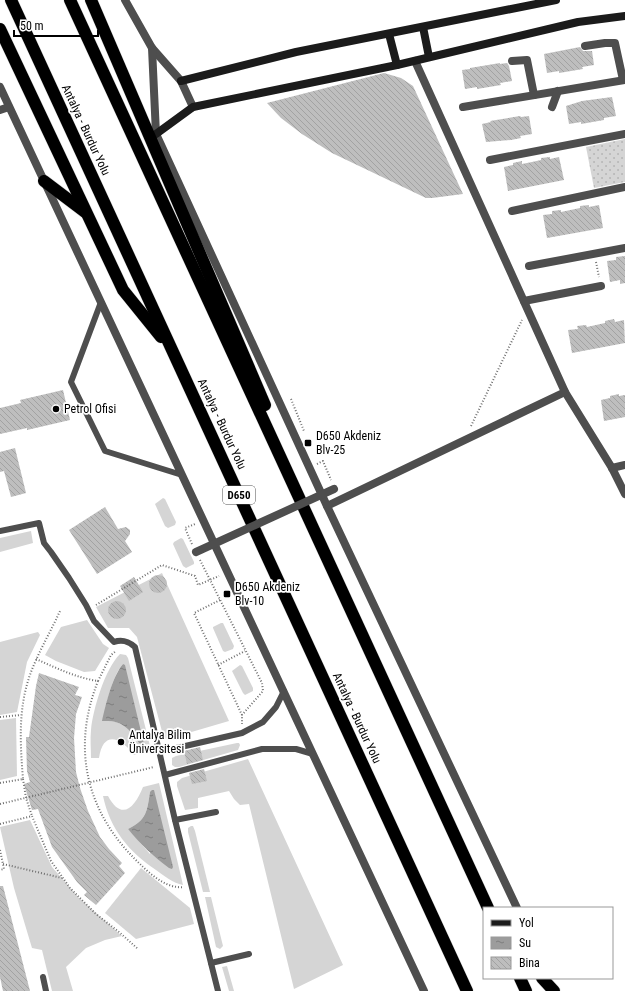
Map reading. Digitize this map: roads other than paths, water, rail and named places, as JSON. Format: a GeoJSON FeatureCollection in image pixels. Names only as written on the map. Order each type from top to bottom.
{"type":"FeatureCollection","features":[{"type":"Feature","properties":{"kind":"highway","name":"Antalya - Burdur Yolu"},"geometry":{"type":"LineString","coordinates":[[11,0],[467,991]]}},
{"type":"Feature","properties":{"kind":"highway"},"geometry":{"type":"LineString","coordinates":[[70,0],[488,907]]}},
{"type":"Feature","properties":{"kind":"highway"},"geometry":{"type":"LineString","coordinates":[[91,0],[269,413],[284,464]]}},
{"type":"Feature","properties":{"kind":"highway"},"geometry":{"type":"LineString","coordinates":[[0,29],[123,290],[172,351]]}},
{"type":"Feature","properties":{"kind":"highway"},"geometry":{"type":"LineString","coordinates":[[44,181],[87,213]]}},
{"type":"Feature","properties":{"kind":"highway"},"geometry":{"type":"LineString","coordinates":[[520,979],[526,991]]}},
{"type":"Feature","properties":{"kind":"highway"},"geometry":{"type":"LineString","coordinates":[[543,979],[555,991]]}},
{"type":"Feature","properties":{"kind":"street"},"geometry":{"type":"LineString","coordinates":[[125,0],[152,48],[181,81],[193,107]]}},
{"type":"Feature","properties":{"kind":"street"},"geometry":{"type":"LineString","coordinates":[[181,81],[296,52],[556,0]]}},
{"type":"Feature","properties":{"kind":"street"},"geometry":{"type":"LineString","coordinates":[[156,134],[193,107],[397,65],[578,22],[625,16]]}},
{"type":"Feature","properties":{"kind":"street"},"geometry":{"type":"LineString","coordinates":[[423,27],[429,57]]}},
{"type":"Feature","properties":{"kind":"street"},"geometry":{"type":"LineString","coordinates":[[389,34],[397,65]]}},
{"type":"Feature","properties":{"kind":"street"},"geometry":{"type":"LineString","coordinates":[[463,107],[624,80],[615,43],[585,46]]}},
{"type":"Feature","properties":{"kind":"street"},"geometry":{"type":"LineString","coordinates":[[152,48],[156,134],[327,506],[516,907]]}},
{"type":"Feature","properties":{"kind":"street"},"geometry":{"type":"LineString","coordinates":[[512,61],[527,60],[534,95]]}},
{"type":"Feature","properties":{"kind":"street"},"geometry":{"type":"LineString","coordinates":[[415,61],[565,392],[612,468],[625,494]]}},
{"type":"Feature","properties":{"kind":"street"},"geometry":{"type":"LineString","coordinates":[[0,87],[424,991]]}},
{"type":"Feature","properties":{"kind":"street"},"geometry":{"type":"LineString","coordinates":[[552,107],[558,91]]}},
{"type":"Feature","properties":{"kind":"street"},"geometry":{"type":"LineString","coordinates":[[0,110],[9,107]]}},
{"type":"Feature","properties":{"kind":"street"},"geometry":{"type":"LineString","coordinates":[[490,160],[625,134]]}},
{"type":"Feature","properties":{"kind":"street"},"geometry":{"type":"LineString","coordinates":[[512,211],[625,187]]}},
{"type":"Feature","properties":{"kind":"street"},"geometry":{"type":"LineString","coordinates":[[529,266],[625,248]]}},
{"type":"Feature","properties":{"kind":"street"},"geometry":{"type":"LineString","coordinates":[[526,304],[601,286]]}},
{"type":"Feature","properties":{"kind":"street"},"geometry":{"type":"LineString","coordinates":[[327,506],[565,392]]}},
{"type":"Feature","properties":{"kind":"street"},"geometry":{"type":"LineString","coordinates":[[612,468],[625,465]]}},
{"type":"Feature","properties":{"kind":"street"},"geometry":{"type":"LineString","coordinates":[[196,552],[334,489]]}},
{"type":"Feature","properties":{"kind":"street"},"geometry":{"type":"LineString","coordinates":[[549,979],[555,991]]}},
{"type":"Feature","properties":{"kind":"lane"},"geometry":{"type":"LineString","coordinates":[[101,302],[71,382],[105,451],[182,475]]}},
{"type":"Feature","properties":{"kind":"lane"},"geometry":{"type":"LineString","coordinates":[[0,531],[39,522],[44,543],[52,552],[86,605],[94,621],[114,642],[120,640],[130,642],[135,647],[175,820],[218,991]]}},
{"type":"Feature","properties":{"kind":"lane"},"geometry":{"type":"LineString","coordinates":[[159,752],[242,733],[263,722],[276,707],[284,691]]}},
{"type":"Feature","properties":{"kind":"lane"},"geometry":{"type":"LineString","coordinates":[[165,775],[262,749],[296,749],[313,754]]}},
{"type":"Feature","properties":{"kind":"lane"},"geometry":{"type":"LineString","coordinates":[[175,820],[216,812]]}},
{"type":"Feature","properties":{"kind":"lane"},"geometry":{"type":"LineString","coordinates":[[212,963],[249,954]]}},
{"type":"Feature","properties":{"kind":"lane"},"geometry":{"type":"LineString","coordinates":[[43,977],[46,991]]}},
{"type":"Feature","properties":{"kind":"water"},"geometry":{"type":"Polygon","coordinates":[[[123,664],[125,665],[144,744],[139,743],[132,733],[124,726],[115,722],[102,721],[113,683],[119,669],[123,664]]]}},
{"type":"Feature","properties":{"kind":"water"},"geometry":{"type":"Polygon","coordinates":[[[154,790],[173,867],[172,869],[152,854],[128,829],[143,818],[147,810],[150,792],[154,790]]]}},
{"type":"Feature","properties":{"kind":"place","name":"Petrol Ofisi"},"geometry":{"type":"Point","coordinates":[56,409]}},
{"type":"Feature","properties":{"kind":"place","name":"D650 Akdeniz Blv-25"},"geometry":{"type":"Point","coordinates":[308,443]}},
{"type":"Feature","properties":{"kind":"place","name":"D650 Akdeniz Blv-10"},"geometry":{"type":"Point","coordinates":[227,594]}},
{"type":"Feature","properties":{"kind":"place","name":"Antalya Bilim Üniversitesi"},"geometry":{"type":"Point","coordinates":[121,742]}}]}
